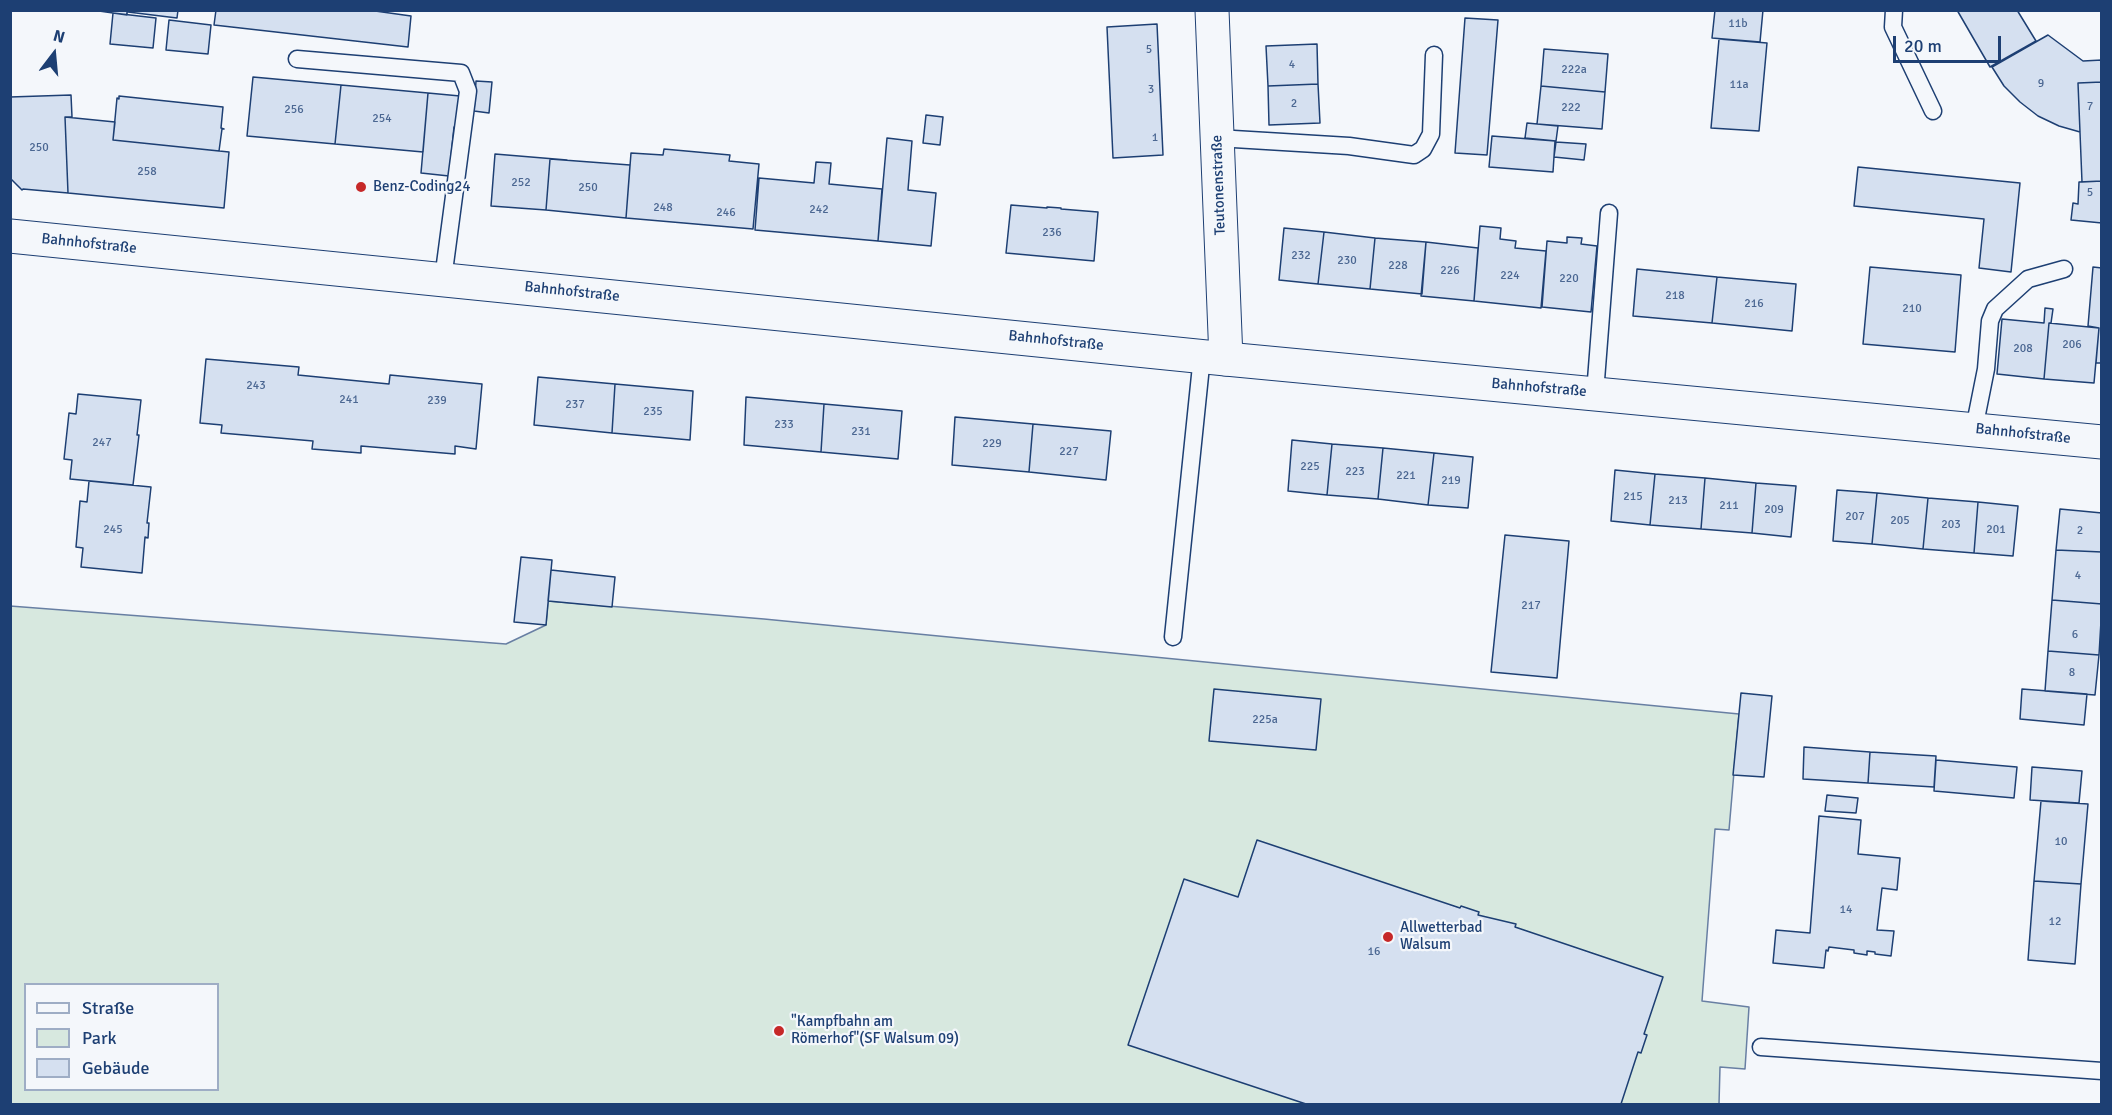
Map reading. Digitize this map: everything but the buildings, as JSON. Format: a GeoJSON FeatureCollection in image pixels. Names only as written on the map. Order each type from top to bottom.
{"type":"FeatureCollection","features":[{"type":"Feature","properties":{"kind":"street","name":"Teutonenstraße"},"geometry":{"type":"LineString","coordinates":[[1212,10],[1217,138],[1214,357]]}},
{"type":"Feature","properties":{"kind":"street","name":"Bahnhofstraße"},"geometry":{"type":"LineString","coordinates":[[10,236],[1214,357],[2102,442]]}},
{"type":"Feature","properties":{"kind":"lane"},"geometry":{"type":"LineString","coordinates":[[1894,10],[1893,27],[1933,111]]}},
{"type":"Feature","properties":{"kind":"lane"},"geometry":{"type":"LineString","coordinates":[[1217,138],[1349,146],[1414,155],[1423,149],[1431,134],[1434,56]]}},
{"type":"Feature","properties":{"kind":"lane"},"geometry":{"type":"LineString","coordinates":[[297,59],[461,73],[468,91],[443,279]]}},
{"type":"Feature","properties":{"kind":"lane"},"geometry":{"type":"LineString","coordinates":[[1594,393],[1609,213]]}},
{"type":"Feature","properties":{"kind":"lane"},"geometry":{"type":"LineString","coordinates":[[1974,429],[1986,369],[1990,321],[1995,309],[2028,279],[2064,269]]}},
{"type":"Feature","properties":{"kind":"lane"},"geometry":{"type":"LineString","coordinates":[[1173,637],[1214,357]]}},
{"type":"Feature","properties":{"kind":"lane"},"geometry":{"type":"LineString","coordinates":[[1761,1047],[2102,1071]]}},
{"type":"Feature","properties":{"kind":"green space"},"geometry":{"type":"Polygon","coordinates":[[[548,601],[764,619],[1739,714],[1729,830],[1715,829],[1702,1001],[1749,1007],[1745,1069],[1720,1067],[1719,1104],[11,1104],[10,606],[506,644],[546,625],[548,601]]]}},
{"type":"Feature","properties":{"kind":"place","name":"Benz-Coding24"},"geometry":{"type":"Point","coordinates":[361,187]}},
{"type":"Feature","properties":{"kind":"place","name":"Allwetterbad Walsum"},"geometry":{"type":"Point","coordinates":[1388,937]}},
{"type":"Feature","properties":{"kind":"place","name":"\"Kampfbahn am Römerhof\"(SF Walsum 09)"},"geometry":{"type":"Point","coordinates":[779,1031]}}]}
